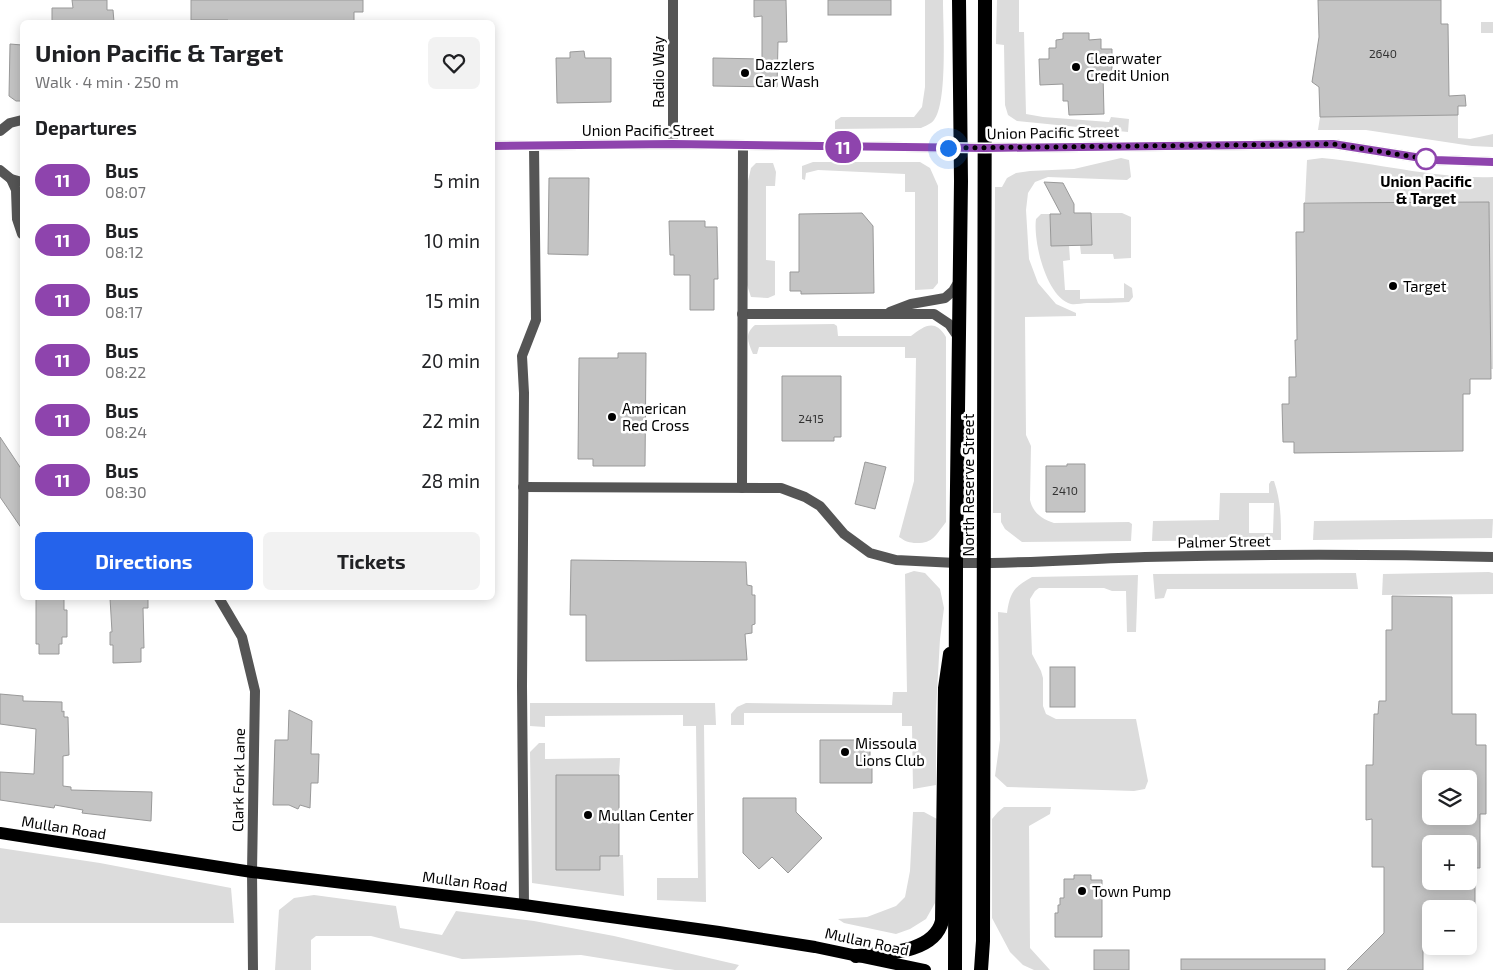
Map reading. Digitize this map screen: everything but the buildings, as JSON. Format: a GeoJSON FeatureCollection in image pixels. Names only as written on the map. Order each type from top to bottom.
{"type":"FeatureCollection","features":[{"type":"Feature","properties":{"kind":"highway","name":"North Reserve Street"},"geometry":{"type":"LineString","coordinates":[[955,970],[956,563],[960,281],[959,0]]}},
{"type":"Feature","properties":{"kind":"highway","name":"North Reserve Street"},"geometry":{"type":"LineString","coordinates":[[981,970],[983,941],[986,0]]}},
{"type":"Feature","properties":{"kind":"highway"},"geometry":{"type":"LineString","coordinates":[[856,956],[911,949],[931,938],[940,929],[942,921],[945,688],[947,668],[957,624]]}},
{"type":"Feature","properties":{"kind":"main road","name":"Mullan Road"},"geometry":{"type":"LineString","coordinates":[[0,833],[252,872],[524,905],[719,932],[925,970]]}},
{"type":"Feature","properties":{"kind":"street","name":"Radio Way"},"geometry":{"type":"LineString","coordinates":[[673,144],[674,0]]}},
{"type":"Feature","properties":{"kind":"street"},"geometry":{"type":"LineString","coordinates":[[0,118],[19,121]]}},
{"type":"Feature","properties":{"kind":"street"},"geometry":{"type":"LineString","coordinates":[[0,132],[5,126],[19,121]]}},
{"type":"Feature","properties":{"kind":"street","name":"Union Pacific Street"},"geometry":{"type":"LineString","coordinates":[[495,146],[673,144],[985,148],[1333,144],[1434,160],[1493,162]]}},
{"type":"Feature","properties":{"kind":"street"},"geometry":{"type":"LineString","coordinates":[[742,488],[743,145]]}},
{"type":"Feature","properties":{"kind":"street"},"geometry":{"type":"LineString","coordinates":[[524,905],[522,356],[536,320],[534,146]]}},
{"type":"Feature","properties":{"kind":"street"},"geometry":{"type":"LineString","coordinates":[[0,170],[11,179],[20,181]]}},
{"type":"Feature","properties":{"kind":"street"},"geometry":{"type":"LineString","coordinates":[[11,179],[16,190],[17,219],[20,228]]}},
{"type":"Feature","properties":{"kind":"street"},"geometry":{"type":"LineString","coordinates":[[885,314],[911,304],[945,298],[954,291],[960,281]]}},
{"type":"Feature","properties":{"kind":"street"},"geometry":{"type":"LineString","coordinates":[[742,314],[934,314],[949,324],[958,337]]}},
{"type":"Feature","properties":{"kind":"street","name":"Palmer Street"},"geometry":{"type":"LineString","coordinates":[[523,487],[781,488],[805,497],[820,506],[844,534],[870,552],[896,560],[984,564],[1145,557],[1272,555],[1372,554],[1493,557]]}},
{"type":"Feature","properties":{"kind":"street","name":"Clark Fork Lane"},"geometry":{"type":"LineString","coordinates":[[220,600],[242,637],[255,691],[252,872],[253,970]]}},
{"type":"Feature","properties":{"kind":"shaded area"},"geometry":{"type":"Polygon","coordinates":[[[925,0],[943,0],[943,81],[938,111],[934,120],[921,128],[835,129],[835,121],[841,117],[914,117],[922,107],[925,87],[925,0]]]}},
{"type":"Feature","properties":{"kind":"shaded area"},"geometry":{"type":"Polygon","coordinates":[[[997,0],[1019,0],[1019,32],[1024,32],[1026,114],[1109,122],[1111,117],[1129,119],[1128,132],[1017,121],[1008,115],[1005,105],[1004,45],[996,44],[997,0]]]}},
{"type":"Feature","properties":{"kind":"shaded area"},"geometry":{"type":"Polygon","coordinates":[[[1481,22],[1493,22],[1493,33],[1481,33],[1481,22]]]}},
{"type":"Feature","properties":{"kind":"shaded area"},"geometry":{"type":"Polygon","coordinates":[[[1458,115],[1458,138],[1470,139],[1493,134],[1493,147],[1472,146],[1366,130],[1318,130],[1320,117],[1458,115]]]}},
{"type":"Feature","properties":{"kind":"shaded area"},"geometry":{"type":"Polygon","coordinates":[[[1121,158],[1129,160],[1131,177],[1127,180],[1048,177],[1035,182],[1028,193],[1026,210],[1029,259],[1038,283],[1056,304],[1076,313],[1076,316],[1025,317],[1026,435],[1031,446],[1030,500],[1033,509],[1046,520],[1054,523],[1129,522],[1132,524],[1131,541],[1022,542],[1005,529],[1001,522],[1001,513],[993,513],[995,187],[1002,187],[1007,178],[1016,173],[1074,169],[1121,158]]]}},
{"type":"Feature","properties":{"kind":"shaded area"},"geometry":{"type":"Polygon","coordinates":[[[1322,158],[1450,176],[1493,177],[1493,369],[1491,369],[1489,202],[1305,202],[1307,160],[1322,158]]]}},
{"type":"Feature","properties":{"kind":"shaded area"},"geometry":{"type":"Polygon","coordinates":[[[813,162],[920,162],[930,168],[938,186],[938,283],[933,289],[915,290],[915,192],[905,192],[905,174],[818,170],[806,173],[805,180],[802,179],[802,166],[813,162]]]}},
{"type":"Feature","properties":{"kind":"shaded area"},"geometry":{"type":"Polygon","coordinates":[[[756,163],[773,163],[776,172],[775,186],[766,186],[766,260],[775,261],[775,295],[768,298],[751,297],[747,285],[748,181],[751,168],[756,163]]]}},
{"type":"Feature","properties":{"kind":"shaded area"},"geometry":{"type":"Polygon","coordinates":[[[1091,213],[1122,213],[1131,217],[1131,258],[1114,259],[1113,254],[1081,254],[1080,245],[1092,245],[1091,213]]]}},
{"type":"Feature","properties":{"kind":"shaded area"},"geometry":{"type":"Polygon","coordinates":[[[1041,214],[1050,214],[1051,245],[1069,245],[1070,260],[1063,261],[1065,290],[1080,290],[1080,299],[1124,298],[1124,283],[1132,288],[1133,297],[1129,302],[1071,304],[1062,299],[1048,280],[1039,254],[1036,219],[1041,214]]]}},
{"type":"Feature","properties":{"kind":"shaded area"},"geometry":{"type":"Polygon","coordinates":[[[834,324],[837,326],[838,336],[911,336],[920,329],[934,326],[938,327],[946,337],[946,522],[930,540],[914,543],[899,537],[914,481],[916,358],[905,358],[905,347],[759,347],[757,354],[753,354],[749,342],[749,332],[755,325],[834,324]]]}},
{"type":"Feature","properties":{"kind":"shaded area"},"geometry":{"type":"Polygon","coordinates":[[[1271,481],[1274,481],[1278,496],[1281,517],[1281,540],[1152,541],[1153,521],[1219,520],[1220,493],[1269,493],[1271,481]],[[1249,503],[1249,533],[1273,533],[1274,503],[1249,503]]]}},
{"type":"Feature","properties":{"kind":"shaded area"},"geometry":{"type":"Polygon","coordinates":[[[1493,519],[1492,538],[1313,540],[1314,521],[1493,519]]]}},
{"type":"Feature","properties":{"kind":"shaded area"},"geometry":{"type":"Polygon","coordinates":[[[914,571],[925,573],[940,589],[944,608],[940,639],[936,710],[936,785],[913,789],[912,726],[902,726],[902,713],[744,713],[744,725],[731,725],[731,714],[737,707],[746,703],[892,705],[893,692],[907,692],[905,574],[914,571]]]}},
{"type":"Feature","properties":{"kind":"shaded area"},"geometry":{"type":"Polygon","coordinates":[[[1356,573],[1358,589],[1167,589],[1164,598],[1155,599],[1153,574],[1356,573]]]}},
{"type":"Feature","properties":{"kind":"shaded area"},"geometry":{"type":"Polygon","coordinates":[[[1493,573],[1493,594],[1382,595],[1383,574],[1493,573]]]}},
{"type":"Feature","properties":{"kind":"shaded area"},"geometry":{"type":"Polygon","coordinates":[[[1138,575],[1136,632],[1127,632],[1126,591],[1112,591],[1104,588],[1039,588],[1030,599],[1032,654],[1043,678],[1043,706],[1046,714],[1056,719],[1136,719],[1148,781],[1145,789],[1134,791],[1007,787],[995,776],[1000,740],[998,612],[1007,613],[1011,595],[1017,587],[1032,577],[1138,575]]]}},
{"type":"Feature","properties":{"kind":"shaded area"},"geometry":{"type":"Polygon","coordinates":[[[530,703],[715,703],[716,725],[704,725],[706,902],[657,900],[657,878],[698,878],[696,726],[683,726],[683,715],[545,716],[545,727],[530,726],[530,703]]]}},
{"type":"Feature","properties":{"kind":"shaded area"},"geometry":{"type":"Polygon","coordinates":[[[539,743],[545,743],[545,759],[620,758],[619,775],[556,776],[556,870],[599,870],[600,856],[623,855],[624,896],[532,883],[530,752],[539,743]]]}},
{"type":"Feature","properties":{"kind":"shaded area"},"geometry":{"type":"Polygon","coordinates":[[[1004,807],[1051,807],[1050,814],[1029,826],[1030,948],[1050,970],[1034,970],[1023,965],[1010,952],[992,918],[992,819],[1004,807]]]}},
{"type":"Feature","properties":{"kind":"shaded area"},"geometry":{"type":"Polygon","coordinates":[[[913,812],[924,812],[937,819],[935,903],[926,919],[910,929],[896,934],[844,923],[838,919],[867,917],[896,906],[905,897],[910,871],[913,812]]]}},
{"type":"Feature","properties":{"kind":"shaded area"},"geometry":{"type":"Polygon","coordinates":[[[0,848],[100,863],[231,888],[234,923],[0,923],[0,848]]]}},
{"type":"Feature","properties":{"kind":"shaded area"},"geometry":{"type":"Polygon","coordinates":[[[314,895],[396,906],[400,928],[442,935],[456,911],[534,921],[614,936],[739,965],[735,970],[675,970],[581,955],[462,959],[371,936],[316,936],[311,940],[311,970],[275,970],[279,910],[294,898],[314,895]]]}},
{"type":"Feature","properties":{"kind":"bus line","name":"11"},"geometry":{"type":"LineString","coordinates":[[495,146],[673,144],[985,148],[1333,144],[1434,160],[1493,162]]}},
{"type":"Feature","properties":{"kind":"place","name":"Clearwater Credit Union"},"geometry":{"type":"Point","coordinates":[1076,67]}},
{"type":"Feature","properties":{"kind":"place","name":"Dazzlers Car Wash"},"geometry":{"type":"Point","coordinates":[745,73]}},
{"type":"Feature","properties":{"kind":"place","name":"Union Pacific & Target"},"geometry":{"type":"Point","coordinates":[1426,159]}},
{"type":"Feature","properties":{"kind":"place","name":"Target"},"geometry":{"type":"Point","coordinates":[1393,286]}},
{"type":"Feature","properties":{"kind":"place","name":"American Red Cross"},"geometry":{"type":"Point","coordinates":[612,417]}},
{"type":"Feature","properties":{"kind":"place","name":"Missoula Lions Club"},"geometry":{"type":"Point","coordinates":[845,752]}},
{"type":"Feature","properties":{"kind":"place","name":"Mullan Center"},"geometry":{"type":"Point","coordinates":[588,815]}},
{"type":"Feature","properties":{"kind":"place","name":"Town Pump"},"geometry":{"type":"Point","coordinates":[1082,891]}},
{"type":"Feature","properties":{"kind":"route"},"geometry":{"type":"LineString","coordinates":[[948,148],[1333,144],[1434,160],[1426,159]]}}]}
